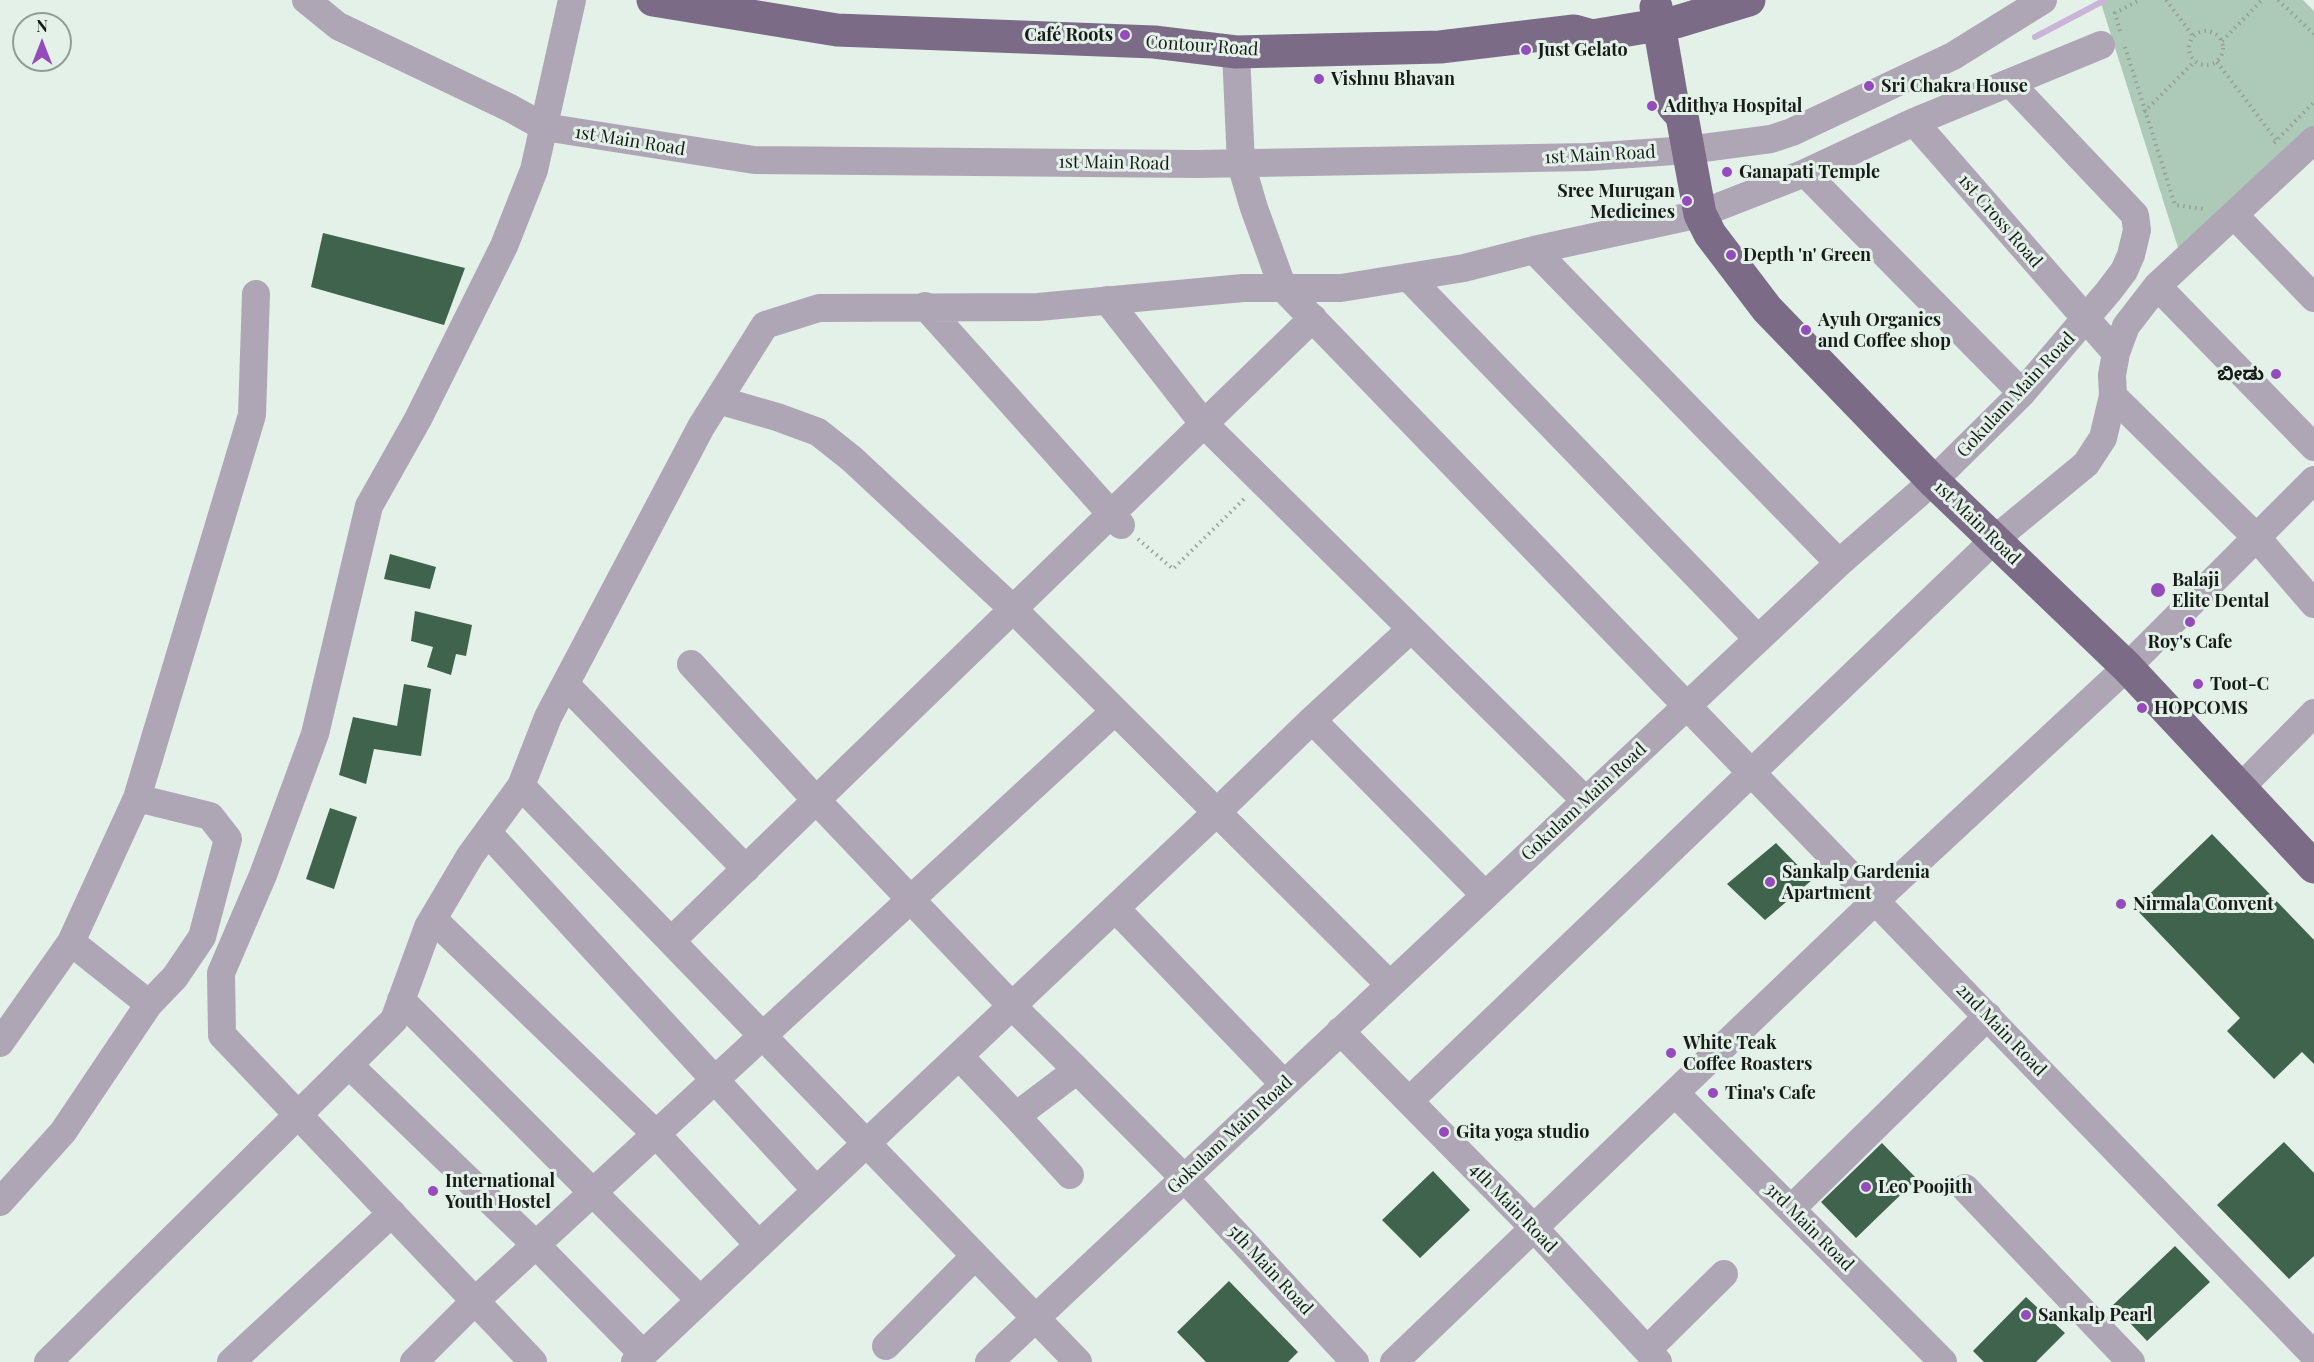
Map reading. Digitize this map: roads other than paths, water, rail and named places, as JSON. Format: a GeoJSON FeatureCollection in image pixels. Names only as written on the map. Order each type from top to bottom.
{"type":"FeatureCollection","features":[{"type":"Feature","properties":{"kind":"main road","name":"Contour Road"},"geometry":{"type":"LineString","coordinates":[[653,0],[837,30],[1154,42],[1236,52],[1440,47],[1574,31],[1592,36],[1669,8],[1749,0]]}},
{"type":"Feature","properties":{"kind":"main road","name":"1st Main Road"},"geometry":{"type":"LineString","coordinates":[[1669,8],[1688,105],[1682,116],[1688,150],[1700,214],[1710,234],[1767,309],[1933,481],[2127,668],[2314,867]]}},
{"type":"Feature","properties":{"kind":"street"},"geometry":{"type":"LineString","coordinates":[[306,0],[338,26],[510,108],[543,127]]}},
{"type":"Feature","properties":{"kind":"street"},"geometry":{"type":"LineString","coordinates":[[533,1362],[222,1035],[220,974],[263,875],[315,734],[369,506],[418,419],[504,246],[534,170],[572,0]]}},
{"type":"Feature","properties":{"kind":"street"},"geometry":{"type":"LineString","coordinates":[[1688,150],[1754,142],[1792,132],[1953,56],[2043,0]]}},
{"type":"Feature","properties":{"kind":"street"},"geometry":{"type":"LineString","coordinates":[[48,1362],[394,1020],[433,919],[470,856],[521,786],[548,717],[701,427],[765,325],[819,308],[1038,307],[1242,288],[1341,288],[1464,268],[1534,250],[1700,214],[1805,173],[1914,122],[2116,42]]}},
{"type":"Feature","properties":{"kind":"street"},"geometry":{"type":"LineString","coordinates":[[1236,52],[1241,164],[1254,208],[1283,288]]}},
{"type":"Feature","properties":{"kind":"street","name":"Gokulam Main Road"},"geometry":{"type":"LineString","coordinates":[[989,1362],[1839,563],[1933,481],[2022,393],[2104,352],[2124,271],[2135,243],[2137,230],[2135,215],[2011,84]]}},
{"type":"Feature","properties":{"kind":"street","name":"1st Cross Road"},"geometry":{"type":"LineString","coordinates":[[1914,122],[2314,604]]}},
{"type":"Feature","properties":{"kind":"street","name":"1st Main Road"},"geometry":{"type":"LineString","coordinates":[[543,127],[754,160],[1241,164],[1588,157],[1688,150]]}},
{"type":"Feature","properties":{"kind":"street"},"geometry":{"type":"LineString","coordinates":[[1409,1101],[1994,540],[2086,464],[2103,438],[2104,352],[2157,286],[2222,212],[2295,149]]}},
{"type":"Feature","properties":{"kind":"street"},"geometry":{"type":"LineString","coordinates":[[1805,173],[2022,393]]}},
{"type":"Feature","properties":{"kind":"street"},"geometry":{"type":"LineString","coordinates":[[2222,212],[2314,298]]}},
{"type":"Feature","properties":{"kind":"street"},"geometry":{"type":"LineString","coordinates":[[1534,250],[1839,563]]}},
{"type":"Feature","properties":{"kind":"street"},"geometry":{"type":"LineString","coordinates":[[1408,277],[1758,639]]}},
{"type":"Feature","properties":{"kind":"street"},"geometry":{"type":"LineString","coordinates":[[2157,286],[2314,447]]}},
{"type":"Feature","properties":{"kind":"street","name":"2nd Main Road"},"geometry":{"type":"LineString","coordinates":[[1283,288],[2314,1354]]}},
{"type":"Feature","properties":{"kind":"street"},"geometry":{"type":"LineString","coordinates":[[0,1043],[71,942],[137,798],[252,415],[256,294]]}},
{"type":"Feature","properties":{"kind":"street"},"geometry":{"type":"LineString","coordinates":[[1107,300],[1204,424],[1259,485],[1411,629],[1586,801]]}},
{"type":"Feature","properties":{"kind":"street"},"geometry":{"type":"LineString","coordinates":[[925,306],[1116,520]]}},
{"type":"Feature","properties":{"kind":"street"},"geometry":{"type":"LineString","coordinates":[[671,941],[1013,609],[1116,520],[1204,424],[1313,318]]}},
{"type":"Feature","properties":{"kind":"street"},"geometry":{"type":"LineString","coordinates":[[718,400],[818,432],[852,459],[1013,609],[1390,985]]}},
{"type":"Feature","properties":{"kind":"street"},"geometry":{"type":"LineString","coordinates":[[1394,1362],[1876,900],[2127,668],[2314,480]]}},
{"type":"Feature","properties":{"kind":"street"},"geometry":{"type":"LineString","coordinates":[[349,1065],[536,1245],[639,1358],[1312,720],[1411,629]]}},
{"type":"Feature","properties":{"kind":"street","name":"5th Main Road"},"geometry":{"type":"LineString","coordinates":[[691,664],[816,800],[1012,1006],[1184,1178],[1355,1362]]}},
{"type":"Feature","properties":{"kind":"street"},"geometry":{"type":"LineString","coordinates":[[566,685],[746,869]]}},
{"type":"Feature","properties":{"kind":"street"},"geometry":{"type":"LineString","coordinates":[[414,1362],[475,1301],[1115,711]]}},
{"type":"Feature","properties":{"kind":"street"},"geometry":{"type":"LineString","coordinates":[[2240,788],[2314,713]]}},
{"type":"Feature","properties":{"kind":"street"},"geometry":{"type":"LineString","coordinates":[[1312,720],[1485,895]]}},
{"type":"Feature","properties":{"kind":"street"},"geometry":{"type":"LineString","coordinates":[[521,786],[1078,1362]]}},
{"type":"Feature","properties":{"kind":"street"},"geometry":{"type":"LineString","coordinates":[[0,1202],[63,1132],[149,1004],[175,977],[202,937],[228,839],[210,816],[137,798]]}},
{"type":"Feature","properties":{"kind":"street"},"geometry":{"type":"LineString","coordinates":[[488,833],[816,1190]]}},
{"type":"Feature","properties":{"kind":"street"},"geometry":{"type":"LineString","coordinates":[[1115,908],[1284,1084]]}},
{"type":"Feature","properties":{"kind":"street"},"geometry":{"type":"LineString","coordinates":[[433,919],[656,1134],[759,1245]]}},
{"type":"Feature","properties":{"kind":"street"},"geometry":{"type":"LineString","coordinates":[[71,942],[149,1004]]}},
{"type":"Feature","properties":{"kind":"street"},"geometry":{"type":"LineString","coordinates":[[401,1000],[700,1300]]}},
{"type":"Feature","properties":{"kind":"street"},"geometry":{"type":"LineString","coordinates":[[1791,1209],[1988,1016]]}},
{"type":"Feature","properties":{"kind":"street","name":"4th Main Road"},"geometry":{"type":"LineString","coordinates":[[1340,1031],[1534,1228],[1653,1356]]}},
{"type":"Feature","properties":{"kind":"street"},"geometry":{"type":"LineString","coordinates":[[958,1056],[1070,1174]]}},
{"type":"Feature","properties":{"kind":"street"},"geometry":{"type":"LineString","coordinates":[[1016,1116],[1077,1070]]}},
{"type":"Feature","properties":{"kind":"street","name":"3rd Main Road"},"geometry":{"type":"LineString","coordinates":[[1675,1093],[1943,1362]]}},
{"type":"Feature","properties":{"kind":"street"},"geometry":{"type":"LineString","coordinates":[[1965,1188],[2131,1362]]}},
{"type":"Feature","properties":{"kind":"street"},"geometry":{"type":"LineString","coordinates":[[231,1362],[392,1213]]}},
{"type":"Feature","properties":{"kind":"street"},"geometry":{"type":"LineString","coordinates":[[886,1346],[975,1256]]}},
{"type":"Feature","properties":{"kind":"street"},"geometry":{"type":"LineString","coordinates":[[1653,1356],[1724,1274]]}},
{"type":"Feature","properties":{"kind":"waterway"},"geometry":{"type":"LineString","coordinates":[[2035,37],[2105,0]]}},
{"type":"Feature","properties":{"kind":"place","name":"Café Roots"},"geometry":{"type":"Point","coordinates":[1125,35]}},
{"type":"Feature","properties":{"kind":"place","name":"Just Gelato"},"geometry":{"type":"Point","coordinates":[1526,50]}},
{"type":"Feature","properties":{"kind":"place","name":"Vishnu Bhavan"},"geometry":{"type":"Point","coordinates":[1319,79]}},
{"type":"Feature","properties":{"kind":"place","name":"Sri Chakra House"},"geometry":{"type":"Point","coordinates":[1869,86]}},
{"type":"Feature","properties":{"kind":"place","name":"Adithya Hospital"},"geometry":{"type":"Point","coordinates":[1652,106]}},
{"type":"Feature","properties":{"kind":"place","name":"Ganapati Temple"},"geometry":{"type":"Point","coordinates":[1727,172]}},
{"type":"Feature","properties":{"kind":"place","name":"Sree Murugan Medicines"},"geometry":{"type":"Point","coordinates":[1687,201]}},
{"type":"Feature","properties":{"kind":"place","name":"Depth 'n' Green"},"geometry":{"type":"Point","coordinates":[1731,255]}},
{"type":"Feature","properties":{"kind":"place","name":"Ayuh Organics and Coffee shop"},"geometry":{"type":"Point","coordinates":[1806,330]}},
{"type":"Feature","properties":{"kind":"place","name":"ಬೀಡು"},"geometry":{"type":"Point","coordinates":[2276,374]}},
{"type":"Feature","properties":{"kind":"place","name":"Balaji Elite Dental"},"geometry":{"type":"Point","coordinates":[2158,590]}},
{"type":"Feature","properties":{"kind":"place","name":"Roy's Cafe"},"geometry":{"type":"Point","coordinates":[2190,622]}},
{"type":"Feature","properties":{"kind":"place","name":"Toot-C"},"geometry":{"type":"Point","coordinates":[2198,684]}},
{"type":"Feature","properties":{"kind":"place","name":"HOPCOMS"},"geometry":{"type":"Point","coordinates":[2142,708]}},
{"type":"Feature","properties":{"kind":"place","name":"Sankalp Gardenia Apartment"},"geometry":{"type":"Point","coordinates":[1770,882]}},
{"type":"Feature","properties":{"kind":"place","name":"Nirmala Convent"},"geometry":{"type":"Point","coordinates":[2121,904]}},
{"type":"Feature","properties":{"kind":"place","name":"White Teak Coffee Roasters"},"geometry":{"type":"Point","coordinates":[1671,1053]}},
{"type":"Feature","properties":{"kind":"place","name":"Tina's Cafe"},"geometry":{"type":"Point","coordinates":[1713,1093]}},
{"type":"Feature","properties":{"kind":"place","name":"Gita yoga studio"},"geometry":{"type":"Point","coordinates":[1444,1132]}},
{"type":"Feature","properties":{"kind":"place","name":"Leo Poojith"},"geometry":{"type":"Point","coordinates":[1866,1187]}},
{"type":"Feature","properties":{"kind":"place","name":"International Youth Hostel"},"geometry":{"type":"Point","coordinates":[433,1191]}},
{"type":"Feature","properties":{"kind":"place","name":"Sankalp Pearl"},"geometry":{"type":"Point","coordinates":[2026,1315]}}]}
